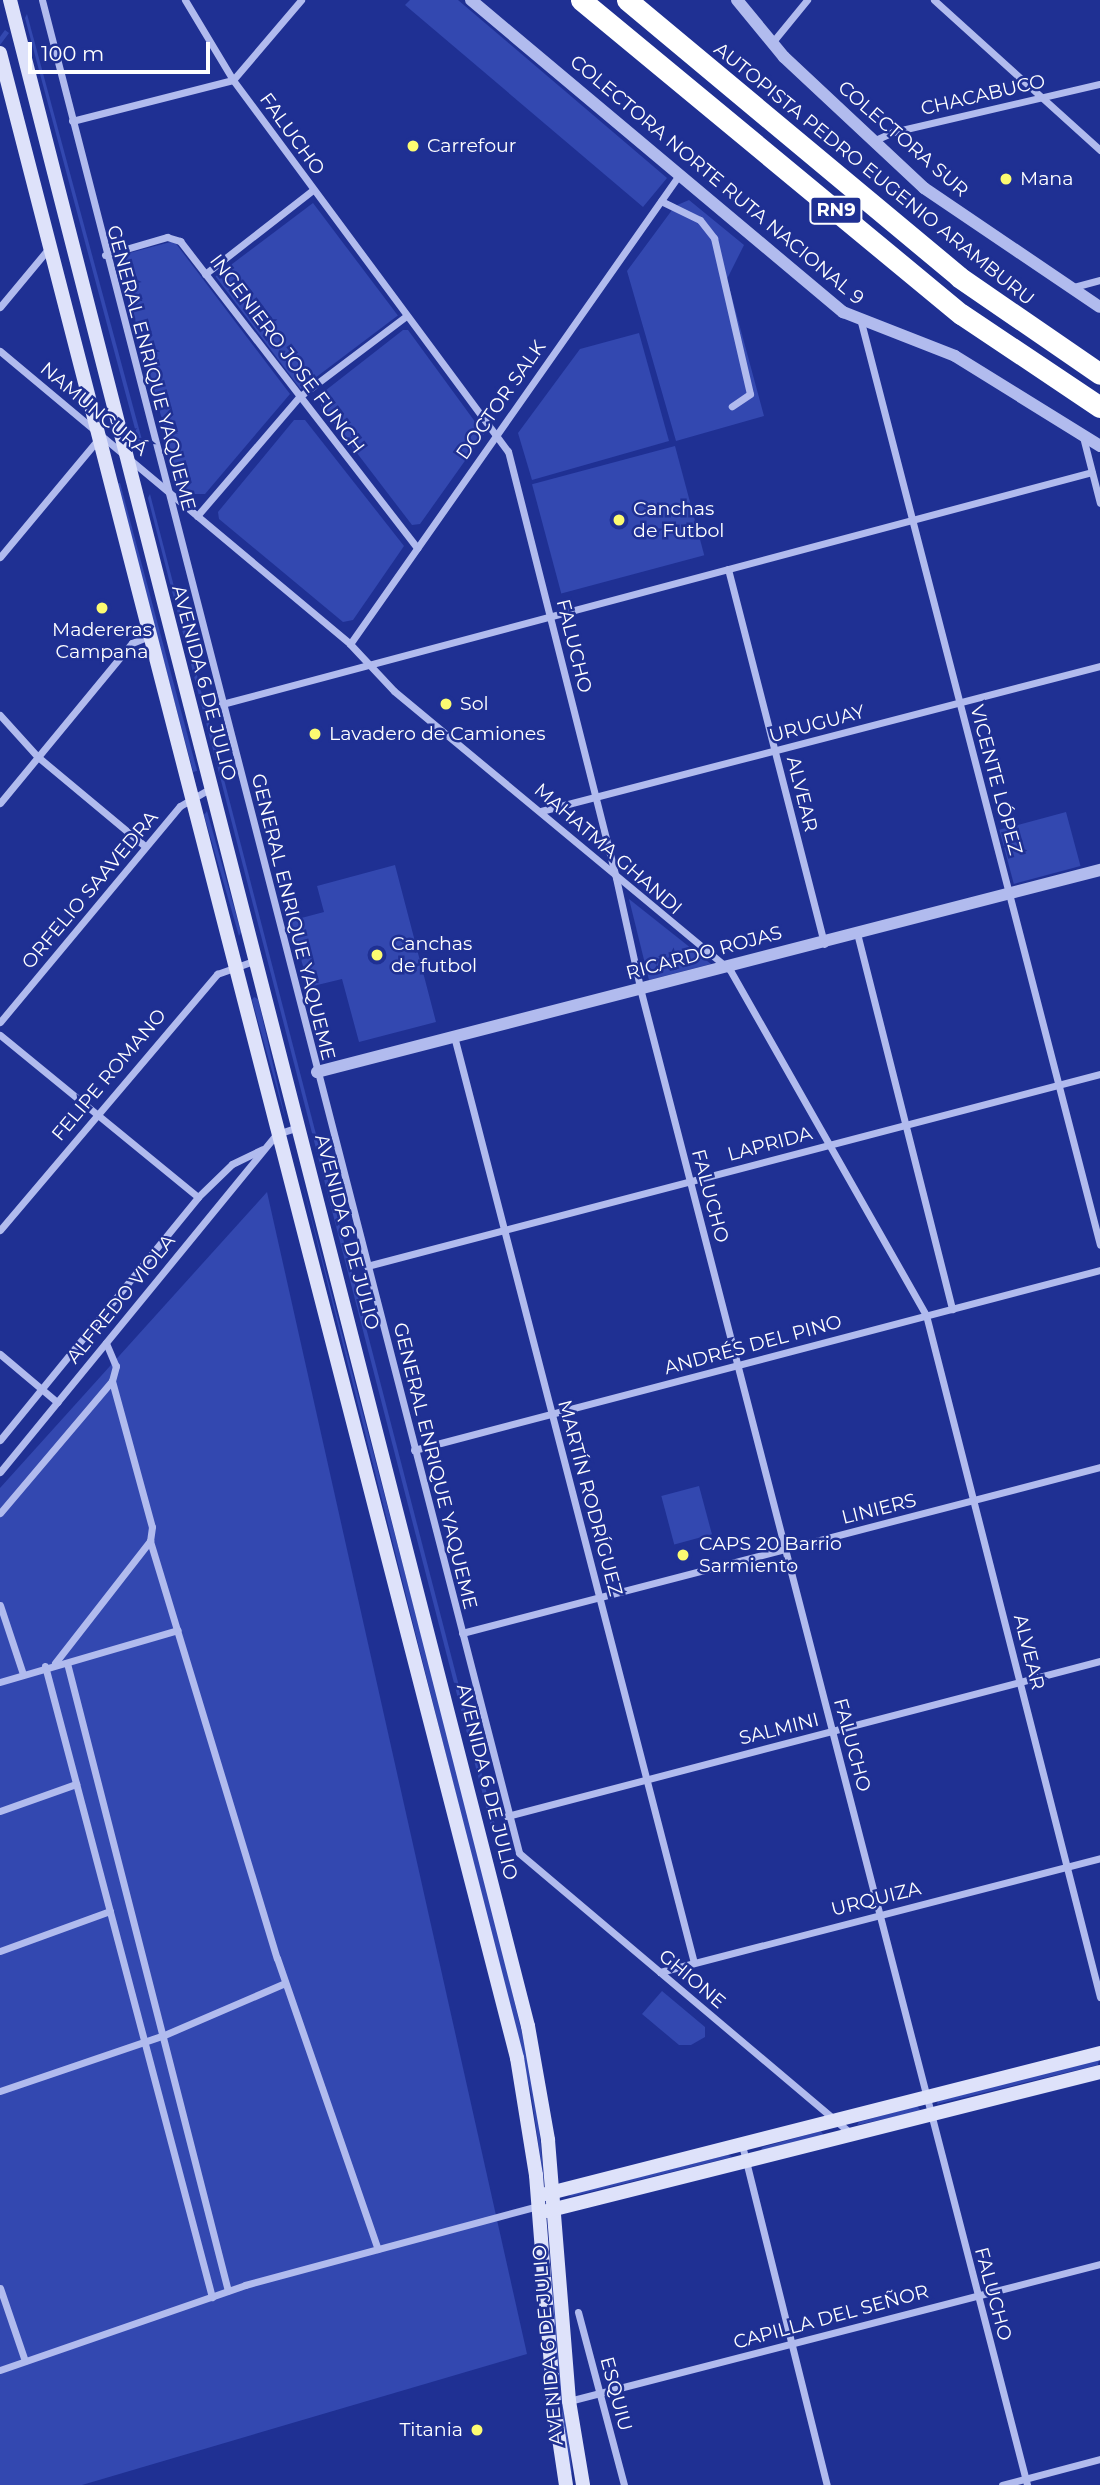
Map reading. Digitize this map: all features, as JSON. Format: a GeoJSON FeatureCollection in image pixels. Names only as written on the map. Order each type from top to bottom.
{"type":"FeatureCollection","features":[{"type":"Feature","properties":{"kind":"highway","name":"RN9"},"geometry":{"type":"LineString","coordinates":[[581,0],[961,314],[1100,407]]}},
{"type":"Feature","properties":{"kind":"highway","name":"AUTOPISTA PEDRO EUGENIO ARAMBURU"},"geometry":{"type":"LineString","coordinates":[[627,0],[959,277],[1100,374]]}},
{"type":"Feature","properties":{"kind":"main road","name":"AVENIDA 6 DE JULIO"},"geometry":{"type":"LineString","coordinates":[[10,0],[528,2026],[554,2192],[569,2401],[583,2485]]}},
{"type":"Feature","properties":{"kind":"main road","name":"AVENIDA 6 DE JULIO"},"geometry":{"type":"LineString","coordinates":[[0,55],[510,2032],[528,2116],[539,2205],[558,2443],[566,2485]]}},
{"type":"Feature","properties":{"kind":"main road"},"geometry":{"type":"LineString","coordinates":[[539,2205],[554,2192],[1100,2053]]}},
{"type":"Feature","properties":{"kind":"main road"},"geometry":{"type":"LineString","coordinates":[[539,2205],[556,2209],[747,2165],[1100,2072]]}},
{"type":"Feature","properties":{"kind":"street","name":"GENERAL ENRIQUE YAQUEME"},"geometry":{"type":"LineString","coordinates":[[42,0],[105,255],[515,1842]]}},
{"type":"Feature","properties":{"kind":"street","name":"FALUCHO"},"geometry":{"type":"LineString","coordinates":[[186,0],[233,80],[508,451],[617,878],[640,991],[1026,2482]]}},
{"type":"Feature","properties":{"kind":"street"},"geometry":{"type":"LineString","coordinates":[[72,121],[233,80],[301,0]]}},
{"type":"Feature","properties":{"kind":"street","name":"COLECTORA NORTE RUTA NACIONAL 9"},"geometry":{"type":"LineString","coordinates":[[471,0],[821,295],[860,322],[955,356],[1100,446]]}},
{"type":"Feature","properties":{"kind":"street","name":"COLECTORA SUR"},"geometry":{"type":"LineString","coordinates":[[737,0],[771,44],[873,141],[962,217],[1100,307]]}},
{"type":"Feature","properties":{"kind":"street"},"geometry":{"type":"LineString","coordinates":[[771,44],[807,0]]}},
{"type":"Feature","properties":{"kind":"street"},"geometry":{"type":"LineString","coordinates":[[934,0],[1100,150]]}},
{"type":"Feature","properties":{"kind":"street","name":"CHACABUCO"},"geometry":{"type":"LineString","coordinates":[[873,141],[893,132],[1100,84]]}},
{"type":"Feature","properties":{"kind":"street","name":"DOCTOR SALK"},"geometry":{"type":"LineString","coordinates":[[350,644],[679,174]]}},
{"type":"Feature","properties":{"kind":"street"},"geometry":{"type":"LineString","coordinates":[[205,274],[313,190]]}},
{"type":"Feature","properties":{"kind":"street"},"geometry":{"type":"LineString","coordinates":[[661,201],[700,220],[713,238],[750,394],[732,406]]}},
{"type":"Feature","properties":{"kind":"street","name":"INGENIERO JOSE FUNCH"},"geometry":{"type":"LineString","coordinates":[[105,255],[174,237],[417,548]]}},
{"type":"Feature","properties":{"kind":"street"},"geometry":{"type":"LineString","coordinates":[[0,307],[50,247]]}},
{"type":"Feature","properties":{"kind":"street"},"geometry":{"type":"LineString","coordinates":[[1069,288],[1100,280]]}},
{"type":"Feature","properties":{"kind":"street"},"geometry":{"type":"LineString","coordinates":[[197,516],[299,397],[406,316]]}},
{"type":"Feature","properties":{"kind":"street","name":"VICENTE LÓPEZ"},"geometry":{"type":"LineString","coordinates":[[860,322],[1100,1245]]}},
{"type":"Feature","properties":{"kind":"street","name":"NAMUNCURÁ"},"geometry":{"type":"LineString","coordinates":[[0,351],[100,438],[168,491]]}},
{"type":"Feature","properties":{"kind":"street"},"geometry":{"type":"LineString","coordinates":[[1083,436],[1100,503]]}},
{"type":"Feature","properties":{"kind":"street"},"geometry":{"type":"LineString","coordinates":[[0,557],[100,438]]}},
{"type":"Feature","properties":{"kind":"street"},"geometry":{"type":"LineString","coordinates":[[222,704],[1092,472]]}},
{"type":"Feature","properties":{"kind":"street","name":"MAHATMA GHANDI"},"geometry":{"type":"LineString","coordinates":[[168,491],[350,644],[372,664],[394,691],[727,968],[926,1315]]}},
{"type":"Feature","properties":{"kind":"street","name":"ALVEAR"},"geometry":{"type":"LineString","coordinates":[[728,569],[824,943]]}},
{"type":"Feature","properties":{"kind":"street"},"geometry":{"type":"LineString","coordinates":[[0,803],[132,643],[149,636]]}},
{"type":"Feature","properties":{"kind":"street","name":"URUGUAY"},"geometry":{"type":"LineString","coordinates":[[541,811],[1100,666]]}},
{"type":"Feature","properties":{"kind":"street"},"geometry":{"type":"LineString","coordinates":[[0,715],[38,757],[145,846]]}},
{"type":"Feature","properties":{"kind":"street","name":"ORFELIO SAAVEDRA"},"geometry":{"type":"LineString","coordinates":[[0,1022],[145,846],[191,799],[212,788]]}},
{"type":"Feature","properties":{"kind":"street","name":"RICARDO ROJAS"},"geometry":{"type":"LineString","coordinates":[[824,943],[858,937],[1100,872]]}},
{"type":"Feature","properties":{"kind":"street","name":"RICARDO ROJAS"},"geometry":{"type":"LineString","coordinates":[[317,1074],[1009,896]]}},
{"type":"Feature","properties":{"kind":"street"},"geometry":{"type":"LineString","coordinates":[[858,937],[952,1309]]}},
{"type":"Feature","properties":{"kind":"street","name":"FELIPE ROMANO"},"geometry":{"type":"LineString","coordinates":[[0,1230],[217,974],[234,965],[256,960]]}},
{"type":"Feature","properties":{"kind":"street","name":"RICARDO ROJAS"},"geometry":{"type":"LineString","coordinates":[[317,1074],[640,991]]}},
{"type":"Feature","properties":{"kind":"street"},"geometry":{"type":"LineString","coordinates":[[0,1035],[198,1198]]}},
{"type":"Feature","properties":{"kind":"street","name":"MARTÍN RODRÍGUEZ"},"geometry":{"type":"LineString","coordinates":[[455,1040],[694,1963]]}},
{"type":"Feature","properties":{"kind":"street","name":"LAPRIDA"},"geometry":{"type":"LineString","coordinates":[[367,1266],[1100,1073]]}},
{"type":"Feature","properties":{"kind":"street"},"geometry":{"type":"LineString","coordinates":[[277,1134],[300,1127]]}},
{"type":"Feature","properties":{"kind":"street","name":"ALFREDO VIOLA"},"geometry":{"type":"LineString","coordinates":[[0,1472],[277,1134]]}},
{"type":"Feature","properties":{"kind":"street","name":"ALFREDO VIOLA"},"geometry":{"type":"LineString","coordinates":[[0,1440],[198,1198],[232,1164],[267,1147]]}},
{"type":"Feature","properties":{"kind":"street","name":"ANDRÉS DEL PINO"},"geometry":{"type":"LineString","coordinates":[[414,1450],[1100,1270]]}},
{"type":"Feature","properties":{"kind":"street","name":"ALVEAR"},"geometry":{"type":"LineString","coordinates":[[926,1315],[1100,1997]]}},
{"type":"Feature","properties":{"kind":"street"},"geometry":{"type":"LineString","coordinates":[[0,1513],[112,1381],[116,1366],[106,1342]]}},
{"type":"Feature","properties":{"kind":"street"},"geometry":{"type":"LineString","coordinates":[[0,1354],[57,1402]]}},
{"type":"Feature","properties":{"kind":"street"},"geometry":{"type":"LineString","coordinates":[[112,1381],[152,1527],[150,1541],[285,1983],[377,2249]]}},
{"type":"Feature","properties":{"kind":"street","name":"LINIERS"},"geometry":{"type":"LineString","coordinates":[[462,1633],[1100,1467]]}},
{"type":"Feature","properties":{"kind":"street"},"geometry":{"type":"LineString","coordinates":[[55,1663],[150,1541]]}},
{"type":"Feature","properties":{"kind":"street"},"geometry":{"type":"LineString","coordinates":[[0,1605],[23,1674]]}},
{"type":"Feature","properties":{"kind":"street"},"geometry":{"type":"LineString","coordinates":[[0,1682],[55,1663],[67,1663],[178,1630]]}},
{"type":"Feature","properties":{"kind":"street","name":"SALMINI"},"geometry":{"type":"LineString","coordinates":[[507,1816],[1100,1661]]}},
{"type":"Feature","properties":{"kind":"street"},"geometry":{"type":"LineString","coordinates":[[67,1663],[228,2291]]}},
{"type":"Feature","properties":{"kind":"street"},"geometry":{"type":"LineString","coordinates":[[45,1666],[212,2297]]}},
{"type":"Feature","properties":{"kind":"street"},"geometry":{"type":"LineString","coordinates":[[0,1811],[76,1784]]}},
{"type":"Feature","properties":{"kind":"street","name":"GHIONE"},"geometry":{"type":"LineString","coordinates":[[515,1842],[524,1860],[854,2136]]}},
{"type":"Feature","properties":{"kind":"street","name":"URQUIZA"},"geometry":{"type":"LineString","coordinates":[[660,1972],[1100,1858]]}},
{"type":"Feature","properties":{"kind":"street"},"geometry":{"type":"LineString","coordinates":[[0,1951],[110,1912]]}},
{"type":"Feature","properties":{"kind":"street"},"geometry":{"type":"LineString","coordinates":[[0,2091],[162,2036],[285,1983]]}},
{"type":"Feature","properties":{"kind":"street"},"geometry":{"type":"LineString","coordinates":[[742,2145],[827,2485]]}},
{"type":"Feature","properties":{"kind":"street"},"geometry":{"type":"LineString","coordinates":[[0,2370],[228,2291],[539,2205]]}},
{"type":"Feature","properties":{"kind":"street","name":"CAPILLA DEL SEÑOR"},"geometry":{"type":"LineString","coordinates":[[569,2401],[1100,2264]]}},
{"type":"Feature","properties":{"kind":"street"},"geometry":{"type":"LineString","coordinates":[[0,2288],[25,2361]]}},
{"type":"Feature","properties":{"kind":"street","name":"ESQUIU"},"geometry":{"type":"LineString","coordinates":[[578,2312],[624,2485]]}},
{"type":"Feature","properties":{"kind":"street"},"geometry":{"type":"LineString","coordinates":[[1002,2485],[1026,2482],[1100,2459]]}},
{"type":"Feature","properties":{"kind":"shaded area"},"geometry":{"type":"Polygon","coordinates":[[[410,0],[458,0],[667,178],[643,207],[405,5],[410,0]]]}},
{"type":"Feature","properties":{"kind":"shaded area"},"geometry":{"type":"Polygon","coordinates":[[[27,14],[145,451],[142,455],[25,18],[27,14]]]}},
{"type":"Feature","properties":{"kind":"shaded area"},"geometry":{"type":"Polygon","coordinates":[[[5,30],[9,33],[0,45],[0,37],[5,30]]]}},
{"type":"Feature","properties":{"kind":"shaded area"},"geometry":{"type":"Polygon","coordinates":[[[689,200],[744,245],[727,279],[764,416],[676,441],[627,271],[675,206],[689,200]]]}},
{"type":"Feature","properties":{"kind":"shaded area"},"geometry":{"type":"Polygon","coordinates":[[[313,203],[398,316],[300,389],[216,276],[313,203]]]}},
{"type":"Feature","properties":{"kind":"shaded area"},"geometry":{"type":"Polygon","coordinates":[[[174,241],[290,394],[205,494],[193,494],[179,483],[118,256],[174,241]]]}},
{"type":"Feature","properties":{"kind":"shaded area"},"geometry":{"type":"Polygon","coordinates":[[[403,330],[408,330],[484,434],[420,524],[412,525],[321,406],[321,394],[403,330]]]}},
{"type":"Feature","properties":{"kind":"shaded area"},"geometry":{"type":"Polygon","coordinates":[[[639,333],[669,441],[532,480],[518,433],[580,349],[639,333]]]}},
{"type":"Feature","properties":{"kind":"shaded area"},"geometry":{"type":"Polygon","coordinates":[[[294,420],[305,420],[404,546],[353,620],[343,622],[219,519],[218,512],[294,420]]]}},
{"type":"Feature","properties":{"kind":"shaded area"},"geometry":{"type":"Polygon","coordinates":[[[675,446],[704,555],[561,593],[532,484],[675,446]]]}},
{"type":"Feature","properties":{"kind":"shaded area"},"geometry":{"type":"Polygon","coordinates":[[[120,483],[197,771],[193,772],[116,484],[120,483]]]}},
{"type":"Feature","properties":{"kind":"shaded area"},"geometry":{"type":"Polygon","coordinates":[[[150,494],[495,1825],[493,1834],[148,498],[150,494]]]}},
{"type":"Feature","properties":{"kind":"shaded area"},"geometry":{"type":"Polygon","coordinates":[[[207,811],[241,932],[239,936],[204,815],[207,811]]]}},
{"type":"Feature","properties":{"kind":"shaded area"},"geometry":{"type":"Polygon","coordinates":[[[1066,812],[1080,866],[1014,884],[999,830],[1066,812]]]}},
{"type":"Feature","properties":{"kind":"shaded area"},"geometry":{"type":"Polygon","coordinates":[[[395,865],[436,1022],[359,1042],[342,979],[309,987],[290,921],[324,912],[317,886],[395,865]]]}},
{"type":"Feature","properties":{"kind":"shaded area"},"geometry":{"type":"Polygon","coordinates":[[[629,899],[711,964],[649,980],[629,899]]]}},
{"type":"Feature","properties":{"kind":"shaded area"},"geometry":{"type":"Polygon","coordinates":[[[254,997],[258,999],[286,1121],[252,1000],[254,997]]]}},
{"type":"Feature","properties":{"kind":"shaded area"},"geometry":{"type":"Polygon","coordinates":[[[298,1166],[483,1870],[536,2092],[544,2182],[531,2093],[298,1166]]]}},
{"type":"Feature","properties":{"kind":"shaded area"},"geometry":{"type":"Polygon","coordinates":[[[267,1192],[527,2354],[82,2485],[0,2485],[0,1488],[267,1192]]]}},
{"type":"Feature","properties":{"kind":"shaded area"},"geometry":{"type":"Polygon","coordinates":[[[699,1486],[712,1534],[674,1544],[661,1496],[699,1486]]]}},
{"type":"Feature","properties":{"kind":"shaded area"},"geometry":{"type":"Polygon","coordinates":[[[662,1991],[705,2027],[705,2037],[691,2045],[679,2045],[642,2014],[662,1991]]]}},
{"type":"Feature","properties":{"kind":"shaded area"},"geometry":{"type":"Polygon","coordinates":[[[1099,2059],[1098,2065],[937,2104],[938,2101],[1099,2059]]]}},
{"type":"Feature","properties":{"kind":"shaded area"},"geometry":{"type":"Polygon","coordinates":[[[917,2106],[921,2111],[857,2125],[859,2122],[917,2106]]]}},
{"type":"Feature","properties":{"kind":"shaded area"},"geometry":{"type":"Polygon","coordinates":[[[821,2131],[824,2136],[760,2151],[763,2147],[821,2131]]]}},
{"type":"Feature","properties":{"kind":"shaded area"},"geometry":{"type":"Polygon","coordinates":[[[728,2155],[732,2157],[569,2197],[571,2194],[728,2155]]]}},
{"type":"Feature","properties":{"kind":"shaded area"},"geometry":{"type":"Polygon","coordinates":[[[549,2227],[572,2473],[570,2474],[558,2402],[549,2227]]]}},
{"type":"Feature","properties":{"kind":"place","name":"Carrefour"},"geometry":{"type":"Point","coordinates":[413,146]}},
{"type":"Feature","properties":{"kind":"place","name":"Mana"},"geometry":{"type":"Point","coordinates":[1006,179]}},
{"type":"Feature","properties":{"kind":"place","name":"Canchas de Futbol"},"geometry":{"type":"Point","coordinates":[619,520]}},
{"type":"Feature","properties":{"kind":"place","name":"Madereras Campana"},"geometry":{"type":"Point","coordinates":[102,608]}},
{"type":"Feature","properties":{"kind":"place","name":"Sol"},"geometry":{"type":"Point","coordinates":[446,704]}},
{"type":"Feature","properties":{"kind":"place","name":"Lavadero de Camiones"},"geometry":{"type":"Point","coordinates":[315,734]}},
{"type":"Feature","properties":{"kind":"place","name":"Canchas de futbol"},"geometry":{"type":"Point","coordinates":[377,955]}},
{"type":"Feature","properties":{"kind":"place","name":"CAPS 20 Barrio Sarmiento"},"geometry":{"type":"Point","coordinates":[683,1555]}},
{"type":"Feature","properties":{"kind":"place","name":"Titania"},"geometry":{"type":"Point","coordinates":[477,2430]}}]}
